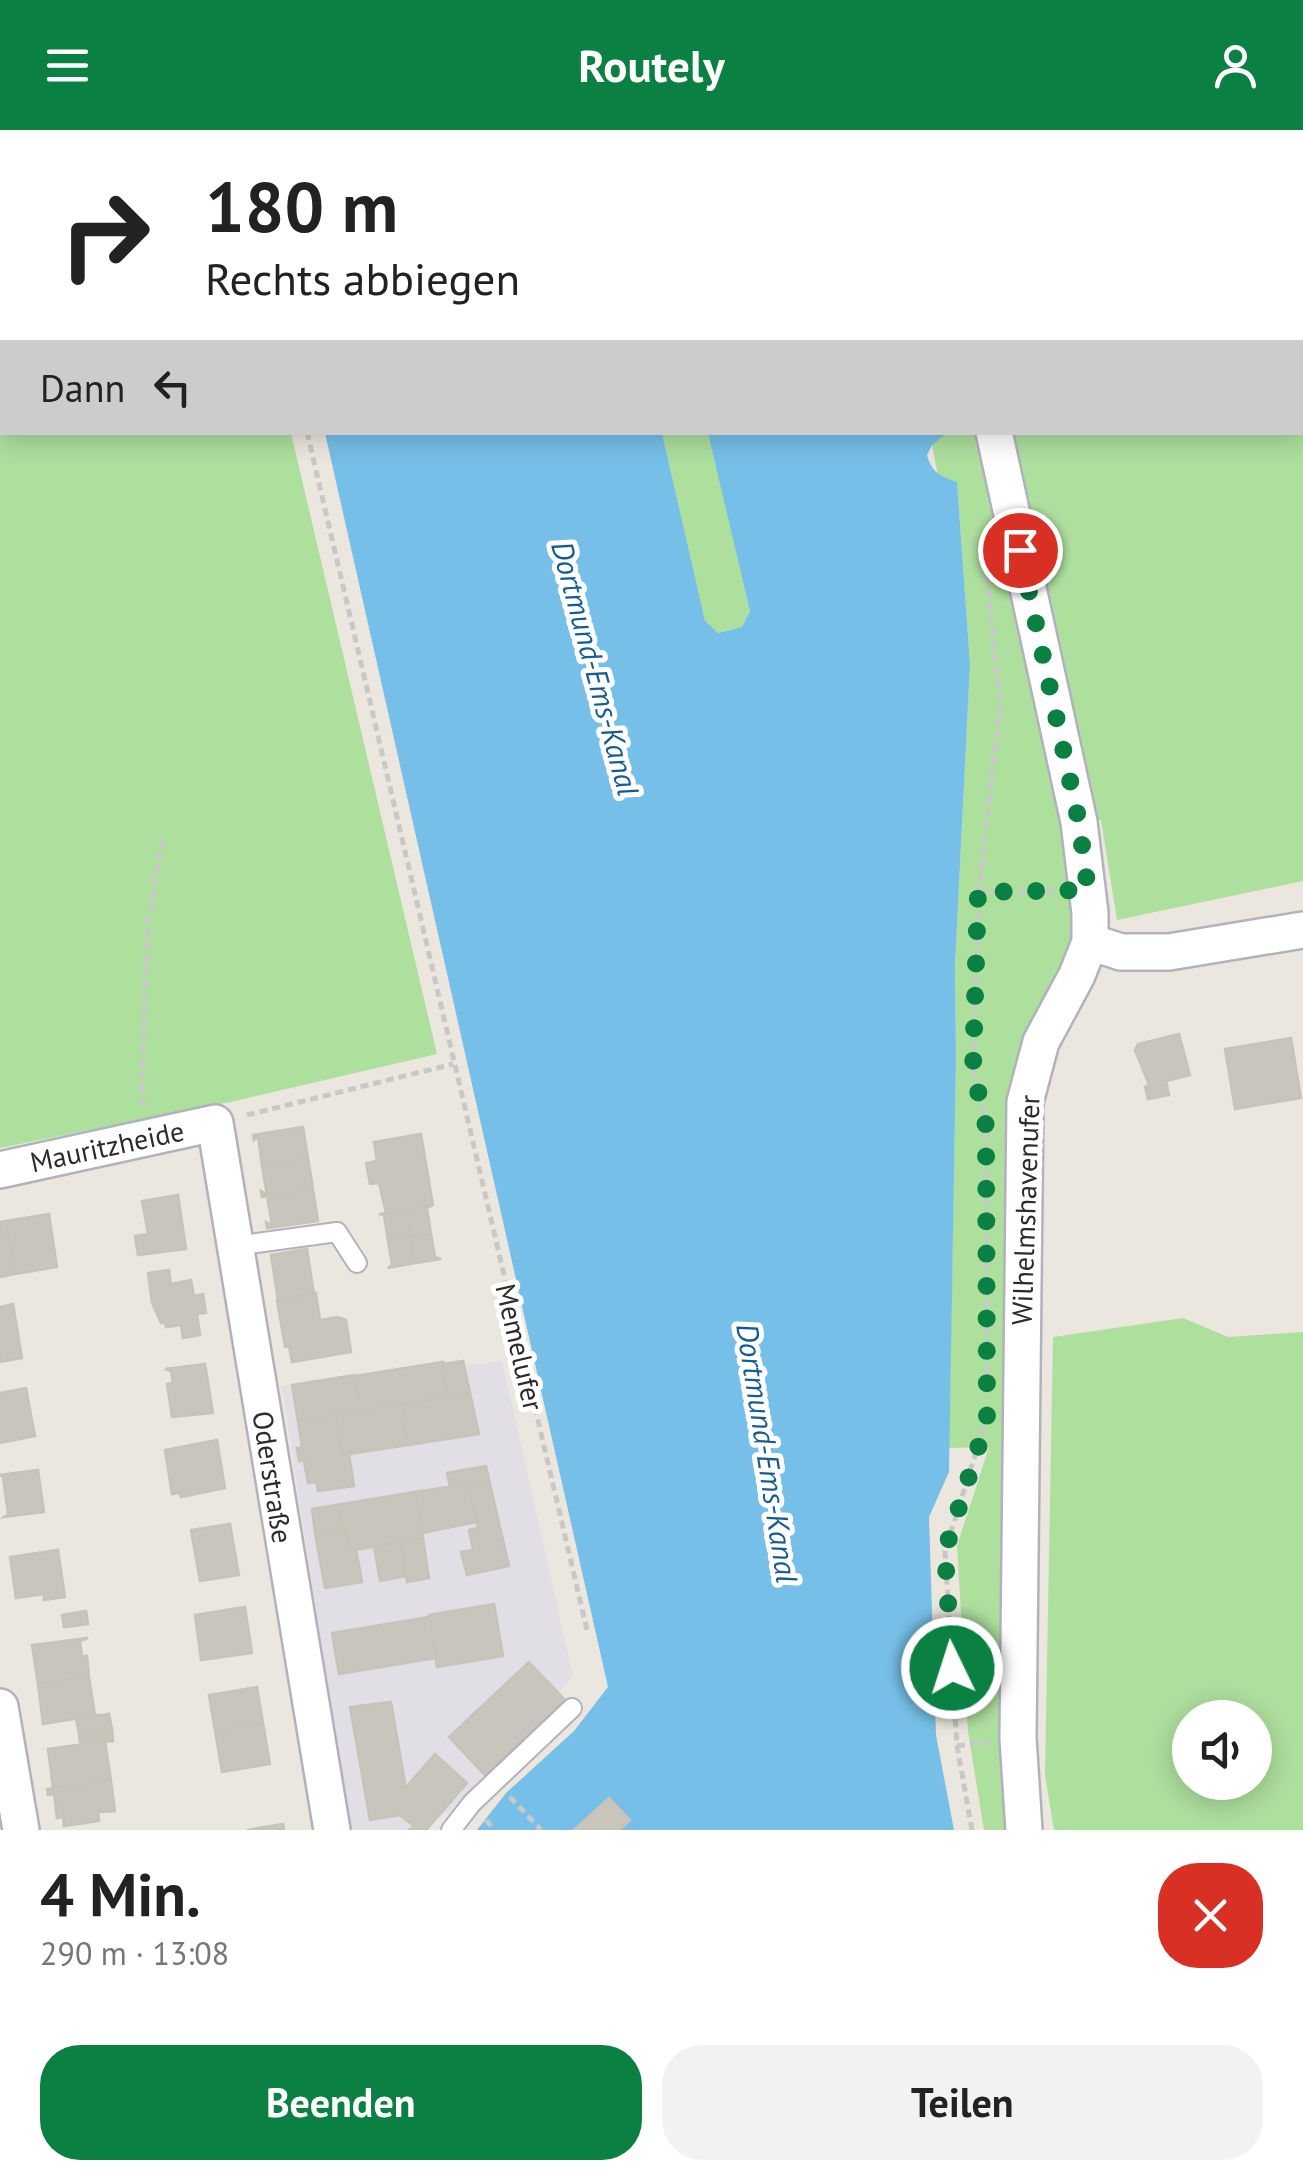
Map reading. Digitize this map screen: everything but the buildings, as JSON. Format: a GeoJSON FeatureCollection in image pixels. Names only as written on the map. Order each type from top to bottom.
{"type":"FeatureCollection","features":[{"type":"Feature","properties":{"kind":"street","name":"Wilhelmshavenufer"},"geometry":{"type":"LineString","coordinates":[[995,435],[1079,822],[1090,942],[1041,1042],[1025,1102],[1018,1738],[1024,1830]]}},
{"type":"Feature","properties":{"kind":"street"},"geometry":{"type":"LineString","coordinates":[[1090,942],[1121,952],[1169,952],[1303,930]]}},
{"type":"Feature","properties":{"kind":"street","name":"Mauritzheide"},"geometry":{"type":"LineString","coordinates":[[0,1170],[214,1123]]}},
{"type":"Feature","properties":{"kind":"street","name":"Oderstraße"},"geometry":{"type":"LineString","coordinates":[[214,1123],[332,1830]]}},
{"type":"Feature","properties":{"kind":"street"},"geometry":{"type":"LineString","coordinates":[[0,1707],[20,1830]]}},
{"type":"Feature","properties":{"kind":"lane"},"geometry":{"type":"LineString","coordinates":[[235,1246],[338,1232],[357,1263]]}},
{"type":"Feature","properties":{"kind":"lane"},"geometry":{"type":"LineString","coordinates":[[451,1830],[466,1809],[572,1708]]}},
{"type":"Feature","properties":{"kind":"path","name":"Memelufer"},"geometry":{"type":"LineString","coordinates":[[309,435],[587,1630]]}},
{"type":"Feature","properties":{"kind":"path"},"geometry":{"type":"LineString","coordinates":[[984,547],[1000,703],[978,892],[973,1069],[986,1126],[987,1381]]}},
{"type":"Feature","properties":{"kind":"path"},"geometry":{"type":"LineString","coordinates":[[153,1137],[141,1094],[148,924],[163,837]]}},
{"type":"Feature","properties":{"kind":"path"},"geometry":{"type":"LineString","coordinates":[[978,892],[1088,890]]}},
{"type":"Feature","properties":{"kind":"path"},"geometry":{"type":"LineString","coordinates":[[214,1123],[453,1064]]}},
{"type":"Feature","properties":{"kind":"path"},"geometry":{"type":"LineString","coordinates":[[972,1830],[957,1746],[945,1551],[987,1420],[987,1401]]}},
{"type":"Feature","properties":{"kind":"path"},"geometry":{"type":"LineString","coordinates":[[496,1779],[542,1830]]}},
{"type":"Feature","properties":{"kind":"shaded area"},"geometry":{"type":"Polygon","coordinates":[[[502,1361],[573,1676],[469,1794],[425,1830],[349,1830],[282,1386],[502,1361]]]}},
{"type":"Feature","properties":{"kind":"green space"},"geometry":{"type":"Polygon","coordinates":[[[0,435],[291,435],[437,1054],[235,1101],[0,1148],[0,435]]]}},
{"type":"Feature","properties":{"kind":"green space"},"geometry":{"type":"Polygon","coordinates":[[[662,435],[709,435],[750,611],[742,627],[718,633],[705,622],[662,435]]]}},
{"type":"Feature","properties":{"kind":"green space"},"geometry":{"type":"Polygon","coordinates":[[[944,435],[1303,435],[1303,881],[1117,920],[1101,820],[1064,819],[1075,939],[1063,971],[1026,1039],[1010,1098],[1012,1830],[984,1830],[968,1732],[957,1546],[989,1447],[949,1448],[955,967],[970,664],[957,482],[938,476],[932,445],[944,435]]]}},
{"type":"Feature","properties":{"kind":"green space"},"geometry":{"type":"Polygon","coordinates":[[[1183,1318],[1228,1337],[1303,1332],[1303,1830],[1054,1830],[1045,1775],[1053,1337],[1183,1318]]]}},
{"type":"Feature","properties":{"kind":"water","name":"Dortmund-Ems-Kanal"},"geometry":{"type":"Polygon","coordinates":[[[325,435],[662,435],[705,621],[718,633],[742,627],[750,611],[708,435],[944,435],[927,455],[938,473],[957,482],[970,664],[955,966],[949,1472],[929,1517],[936,1735],[954,1830],[477,1830],[506,1793],[574,1731],[608,1687],[325,435]]]}},
{"type":"Feature","properties":{"kind":"route"},"geometry":{"type":"LineString","coordinates":[[952,1668],[945,1551],[987,1420],[986,1126],[973,1069],[978,892],[1088,890],[1079,822],[1020,550]]}}]}
